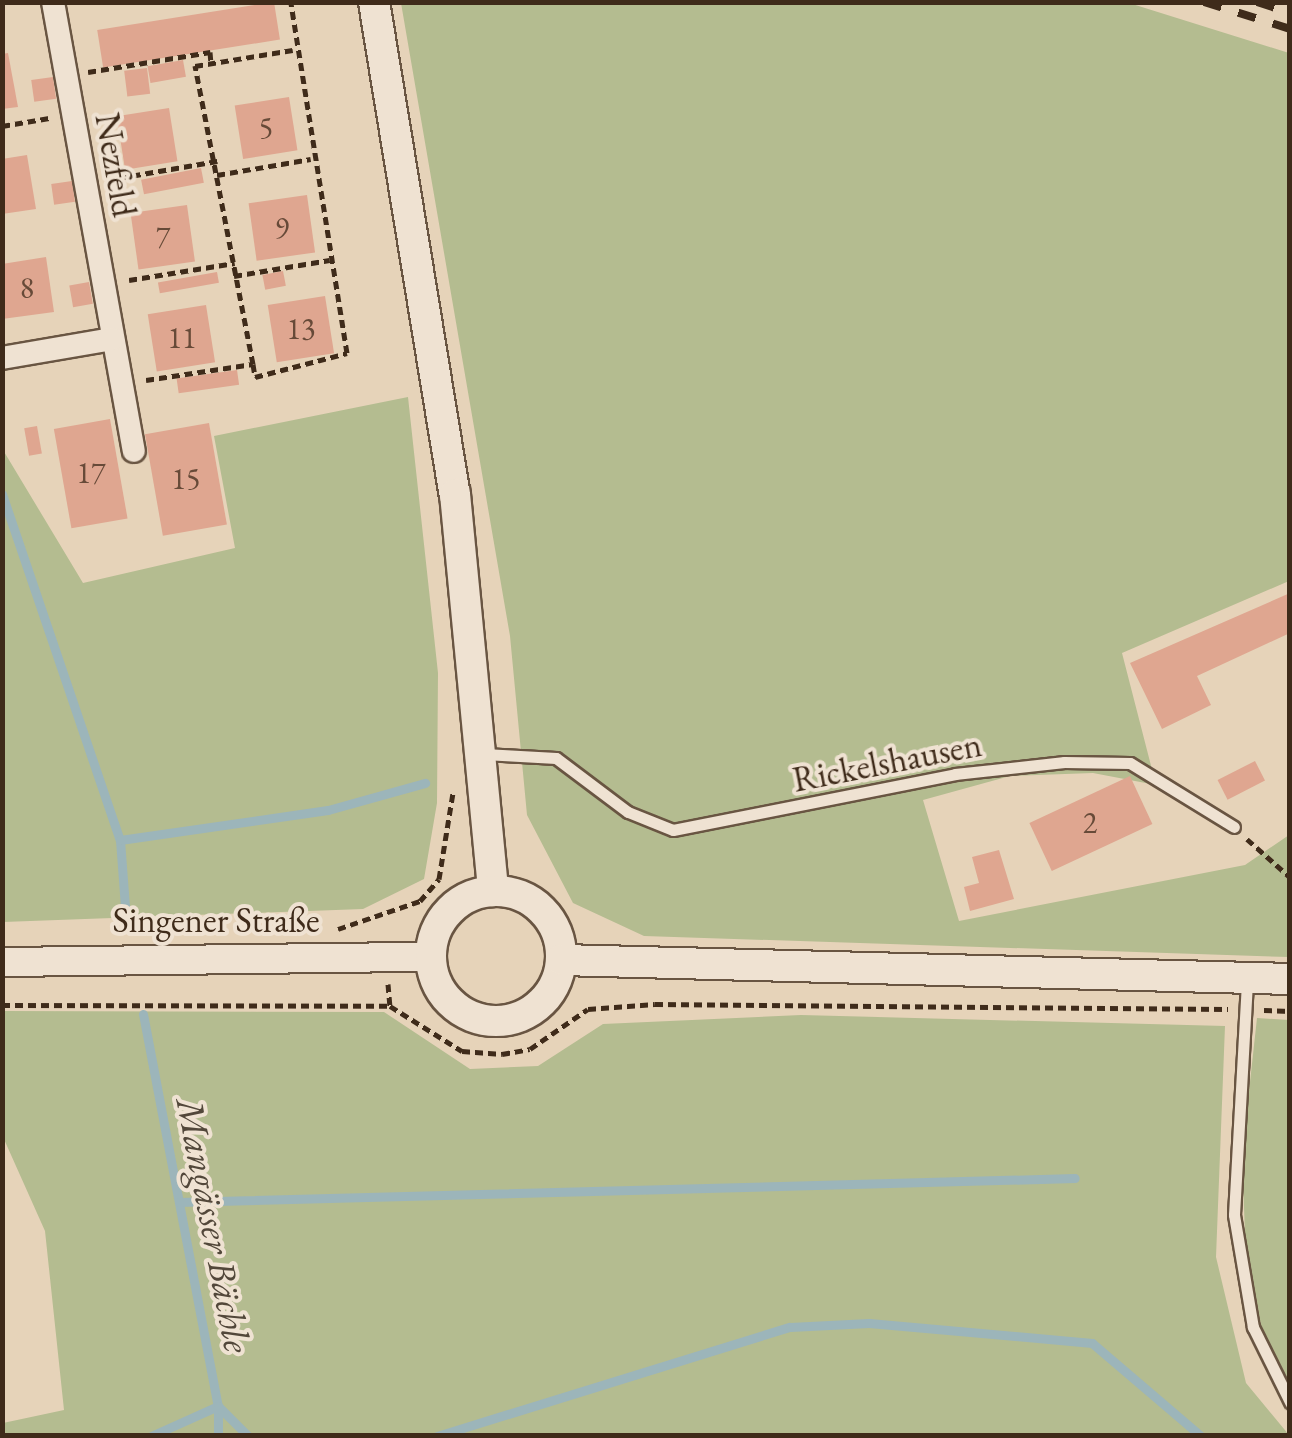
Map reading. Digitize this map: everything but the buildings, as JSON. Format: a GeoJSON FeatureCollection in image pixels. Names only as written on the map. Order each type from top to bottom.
{"type":"FeatureCollection","features":[{"type":"Feature","properties":{"kind":"main road"},"geometry":{"type":"LineString","coordinates":[[374,2],[422,254],[493,891]]}},
{"type":"Feature","properties":{"kind":"main road"},"geometry":{"type":"LineString","coordinates":[[493,891],[524,898],[550,919],[561,960],[544,1000],[506,1021],[462,1013],[434,979],[430,957],[442,919],[493,891]]}},
{"type":"Feature","properties":{"kind":"main road"},"geometry":{"type":"LineString","coordinates":[[561,960],[1290,979]]}},
{"type":"Feature","properties":{"kind":"street","name":"Nezfeld"},"geometry":{"type":"LineString","coordinates":[[53,2],[101,285],[134,451]]}},
{"type":"Feature","properties":{"kind":"street"},"geometry":{"type":"LineString","coordinates":[[2,358],[112,338]]}},
{"type":"Feature","properties":{"kind":"street","name":"Singener Straße"},"geometry":{"type":"LineString","coordinates":[[2,962],[430,957]]}},
{"type":"Feature","properties":{"kind":"lane","name":"Rickelshausen"},"geometry":{"type":"LineString","coordinates":[[480,754],[556,758],[628,812],[674,830],[955,774],[1064,762],[1130,763],[1234,827]]}},
{"type":"Feature","properties":{"kind":"lane"},"geometry":{"type":"LineString","coordinates":[[1248,977],[1234,1215],[1253,1327],[1290,1402]]}},
{"type":"Feature","properties":{"kind":"path"},"geometry":{"type":"LineString","coordinates":[[291,2],[293,50],[311,158],[327,208],[330,260],[347,353],[255,377],[234,276],[217,161],[195,66],[293,50]]}},
{"type":"Feature","properties":{"kind":"path"},"geometry":{"type":"LineString","coordinates":[[65,76],[210,52],[211,63]]}},
{"type":"Feature","properties":{"kind":"path"},"geometry":{"type":"LineString","coordinates":[[2,126],[71,114]]}},
{"type":"Feature","properties":{"kind":"path"},"geometry":{"type":"LineString","coordinates":[[217,175],[311,158]]}},
{"type":"Feature","properties":{"kind":"path"},"geometry":{"type":"LineString","coordinates":[[84,184],[217,161]]}},
{"type":"Feature","properties":{"kind":"path"},"geometry":{"type":"LineString","coordinates":[[234,276],[330,260]]}},
{"type":"Feature","properties":{"kind":"path"},"geometry":{"type":"LineString","coordinates":[[101,285],[235,263]]}},
{"type":"Feature","properties":{"kind":"path"},"geometry":{"type":"LineString","coordinates":[[120,384],[253,364]]}},
{"type":"Feature","properties":{"kind":"path"},"geometry":{"type":"LineString","coordinates":[[329,930],[392,914],[440,879],[458,766],[480,754]]}},
{"type":"Feature","properties":{"kind":"path"},"geometry":{"type":"LineString","coordinates":[[1234,827],[1290,877]]}},
{"type":"Feature","properties":{"kind":"path"},"geometry":{"type":"LineString","coordinates":[[2,1005],[390,1006],[462,1051],[502,1054],[530,1049],[588,1008],[638,1005],[1290,1012]]}},
{"type":"Feature","properties":{"kind":"green space"},"geometry":{"type":"Polygon","coordinates":[[[401,3],[1129,3],[1289,53],[1289,581],[1122,653],[1156,785],[1093,773],[1010,776],[923,800],[959,921],[1245,865],[1289,835],[1289,957],[644,936],[573,903],[527,815],[510,636],[401,3]]]}},
{"type":"Feature","properties":{"kind":"green space"},"geometry":{"type":"Polygon","coordinates":[[[408,397],[438,673],[437,803],[424,879],[363,909],[3,922],[3,450],[83,583],[235,548],[214,436],[408,397]]]}},
{"type":"Feature","properties":{"kind":"green space"},"geometry":{"type":"Polygon","coordinates":[[[3,1011],[384,1012],[470,1069],[538,1066],[603,1024],[801,1015],[1225,1026],[1216,1257],[1246,1383],[1289,1435],[3,1435],[3,1423],[64,1410],[45,1231],[3,1137],[3,1011]]]}},
{"type":"Feature","properties":{"kind":"green space"},"geometry":{"type":"Polygon","coordinates":[[[1257,1018],[1289,1020],[1289,1385],[1261,1326],[1245,1234],[1242,1155],[1257,1018]]]}},
{"type":"Feature","properties":{"kind":"waterway","name":"Mangässer Bächle"},"geometry":{"type":"LineString","coordinates":[[2,494],[120,840],[125,907]]}},
{"type":"Feature","properties":{"kind":"waterway"},"geometry":{"type":"LineString","coordinates":[[120,840],[328,810],[425,783]]}},
{"type":"Feature","properties":{"kind":"waterway","name":"Mangässer Bächle"},"geometry":{"type":"LineString","coordinates":[[143,1014],[218,1406],[248,1436]]}},
{"type":"Feature","properties":{"kind":"waterway"},"geometry":{"type":"LineString","coordinates":[[179,1202],[1075,1178]]}},
{"type":"Feature","properties":{"kind":"waterway"},"geometry":{"type":"LineString","coordinates":[[437,1436],[790,1327],[869,1323],[1092,1343],[1201,1436]]}},
{"type":"Feature","properties":{"kind":"waterway"},"geometry":{"type":"LineString","coordinates":[[151,1436],[218,1406],[218,1436]]}},
{"type":"Feature","properties":{"kind":"railway"},"geometry":{"type":"LineString","coordinates":[[1204,2],[1290,29]]}},
{"type":"Feature","properties":{"kind":"railway"},"geometry":{"type":"LineString","coordinates":[[1257,2],[1290,13]]}}]}
